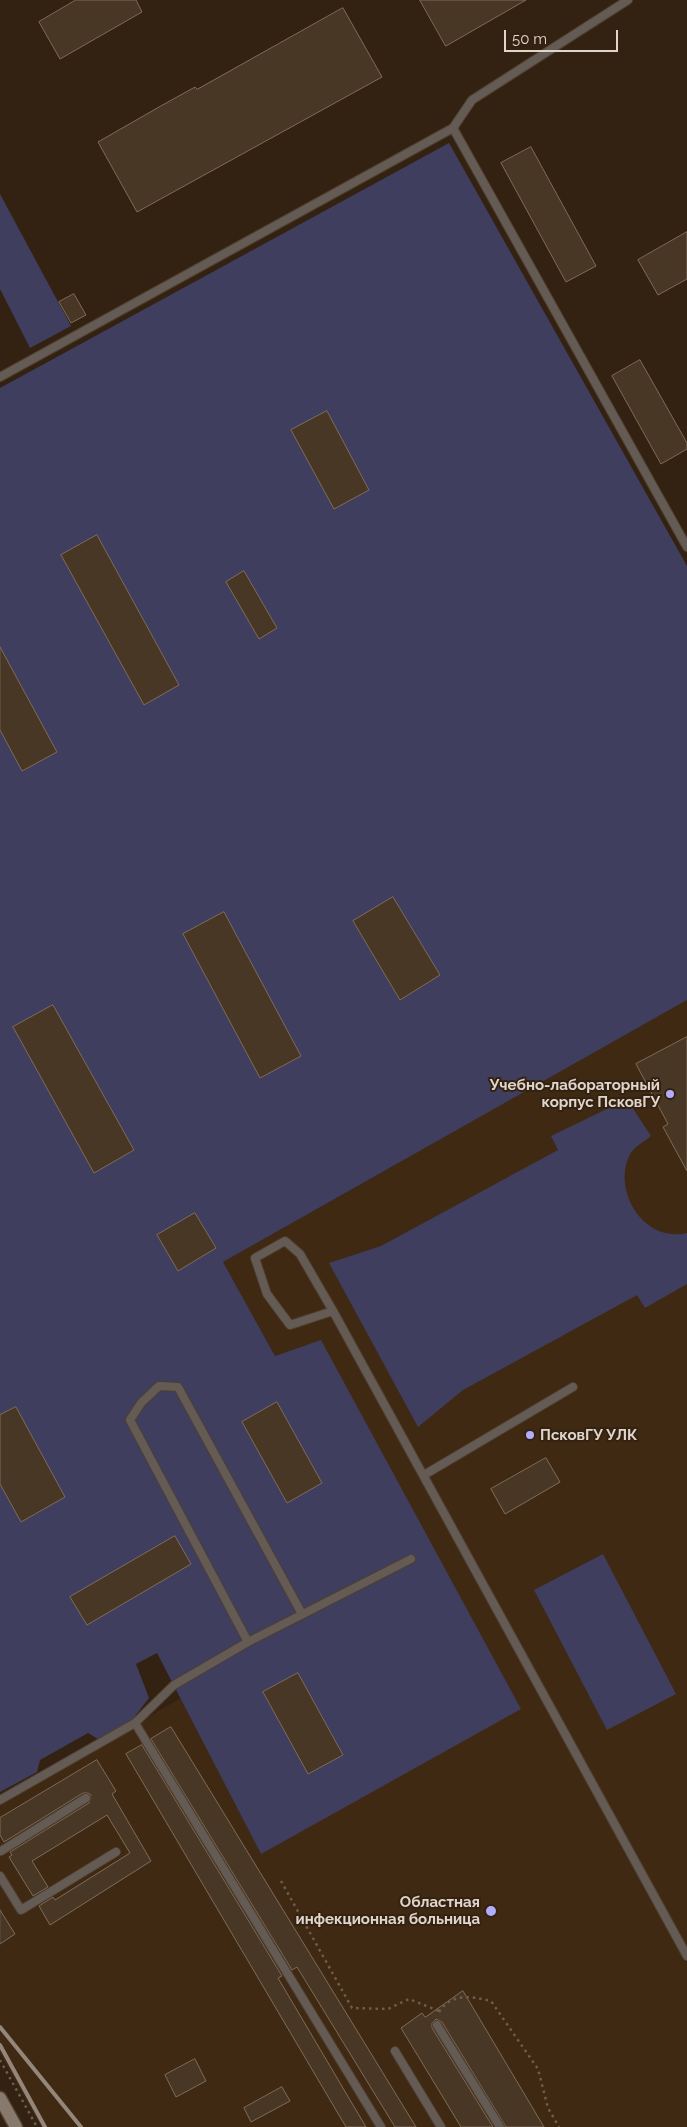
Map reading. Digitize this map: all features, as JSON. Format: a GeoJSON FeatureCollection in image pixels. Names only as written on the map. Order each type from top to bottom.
{"type":"FeatureCollection","features":[{"type":"Feature","properties":{"kind":"main road"},"geometry":{"type":"LineString","coordinates":[[0,2098],[16,2127]]}},
{"type":"Feature","properties":{"kind":"lane"},"geometry":{"type":"LineString","coordinates":[[0,377],[453,128],[472,100],[628,0]]}},
{"type":"Feature","properties":{"kind":"lane"},"geometry":{"type":"LineString","coordinates":[[453,128],[687,546]]}},
{"type":"Feature","properties":{"kind":"lane"},"geometry":{"type":"LineString","coordinates":[[334,1311],[290,1324],[267,1294],[255,1258],[285,1242],[300,1254],[334,1311],[687,1956]]}},
{"type":"Feature","properties":{"kind":"lane"},"geometry":{"type":"LineString","coordinates":[[248,1642],[130,1420],[141,1403],[159,1386],[178,1387],[302,1614]]}},
{"type":"Feature","properties":{"kind":"lane"},"geometry":{"type":"LineString","coordinates":[[424,1475],[573,1387]]}},
{"type":"Feature","properties":{"kind":"lane"},"geometry":{"type":"LineString","coordinates":[[0,1800],[135,1723],[174,1685],[248,1642],[411,1559]]}},
{"type":"Feature","properties":{"kind":"lane"},"geometry":{"type":"LineString","coordinates":[[135,1723],[381,2127]]}},
{"type":"Feature","properties":{"kind":"lane"},"geometry":{"type":"LineString","coordinates":[[0,1851],[86,1798]]}},
{"type":"Feature","properties":{"kind":"lane"},"geometry":{"type":"LineString","coordinates":[[0,1876],[21,1910],[116,1852]]}},
{"type":"Feature","properties":{"kind":"lane"},"geometry":{"type":"LineString","coordinates":[[437,2025],[500,2127]]}},
{"type":"Feature","properties":{"kind":"lane"},"geometry":{"type":"LineString","coordinates":[[395,2051],[441,2127]]}},
{"type":"Feature","properties":{"kind":"path"},"geometry":{"type":"LineString","coordinates":[[281,1882],[352,2008],[388,2009],[409,2000],[439,2011]]}},
{"type":"Feature","properties":{"kind":"path"},"geometry":{"type":"LineString","coordinates":[[437,2025],[439,2011],[449,2000],[469,1996],[491,2001],[538,2069],[548,2108],[559,2127]]}},
{"type":"Feature","properties":{"kind":"path"},"geometry":{"type":"LineString","coordinates":[[0,2060],[37,2127]]}},
{"type":"Feature","properties":{"kind":"shaded area"},"geometry":{"type":"Polygon","coordinates":[[[449,143],[687,566],[687,1000],[223,1262],[275,1356],[321,1340],[521,1709],[261,1854],[157,1653],[136,1664],[149,1698],[132,1720],[98,1739],[88,1733],[40,1760],[37,1772],[0,1792],[0,388],[449,143]]]}},
{"type":"Feature","properties":{"kind":"shaded area"},"geometry":{"type":"Polygon","coordinates":[[[0,194],[71,326],[30,348],[0,289],[0,194]]]}},
{"type":"Feature","properties":{"kind":"shaded area"},"geometry":{"type":"Polygon","coordinates":[[[687,1000],[687,2127],[41,2127],[0,2054],[0,1803],[181,1698],[261,1854],[321,1341],[275,1356],[223,1262],[687,1000]]]}},
{"type":"Feature","properties":{"kind":"shaded area"},"geometry":{"type":"Polygon","coordinates":[[[617,1104],[630,1104],[651,1136],[630,1154],[626,1166],[627,1192],[639,1216],[648,1225],[659,1231],[672,1234],[687,1233],[687,1284],[645,1308],[637,1295],[463,1390],[418,1427],[329,1263],[381,1246],[558,1150],[551,1136],[617,1104]]]}},
{"type":"Feature","properties":{"kind":"shaded area"},"geometry":{"type":"Polygon","coordinates":[[[603,1554],[676,1694],[607,1730],[534,1590],[603,1554]]]}},
{"type":"Feature","properties":{"kind":"building"},"geometry":{"type":"Polygon","coordinates":[[[76,0],[136,0],[142,12],[60,59],[39,22],[76,0]]]}},
{"type":"Feature","properties":{"kind":"building"},"geometry":{"type":"Polygon","coordinates":[[[420,0],[526,0],[446,46],[420,0]]]}},
{"type":"Feature","properties":{"kind":"building"},"geometry":{"type":"Polygon","coordinates":[[[343,8],[382,77],[137,212],[98,142],[195,87],[197,89],[343,8]]]}},
{"type":"Feature","properties":{"kind":"building"},"geometry":{"type":"Polygon","coordinates":[[[531,147],[596,266],[566,282],[501,163],[531,147]]]}},
{"type":"Feature","properties":{"kind":"building"},"geometry":{"type":"Polygon","coordinates":[[[687,232],[687,279],[658,295],[638,260],[687,232]]]}},
{"type":"Feature","properties":{"kind":"building"},"geometry":{"type":"Polygon","coordinates":[[[74,294],[86,315],[71,323],[59,302],[74,294]]]}},
{"type":"Feature","properties":{"kind":"building"},"geometry":{"type":"Polygon","coordinates":[[[640,360],[687,443],[687,449],[661,464],[612,376],[640,360]]]}},
{"type":"Feature","properties":{"kind":"building"},"geometry":{"type":"Polygon","coordinates":[[[327,411],[369,490],[334,509],[291,430],[327,411]]]}},
{"type":"Feature","properties":{"kind":"building"},"geometry":{"type":"Polygon","coordinates":[[[97,535],[179,685],[144,705],[61,555],[97,535]]]}},
{"type":"Feature","properties":{"kind":"building"},"geometry":{"type":"Polygon","coordinates":[[[244,571],[277,628],[259,639],[226,582],[244,571]]]}},
{"type":"Feature","properties":{"kind":"building"},"geometry":{"type":"Polygon","coordinates":[[[0,647],[57,752],[22,771],[0,730],[0,647]]]}},
{"type":"Feature","properties":{"kind":"building"},"geometry":{"type":"Polygon","coordinates":[[[393,897],[440,975],[400,1000],[353,921],[393,897]]]}},
{"type":"Feature","properties":{"kind":"building"},"geometry":{"type":"Polygon","coordinates":[[[224,912],[301,1056],[260,1078],[183,934],[224,912]]]}},
{"type":"Feature","properties":{"kind":"building"},"geometry":{"type":"Polygon","coordinates":[[[53,1005],[134,1150],[94,1173],[13,1027],[53,1005]]]}},
{"type":"Feature","properties":{"kind":"building","name":"Учебно-лабораторный корпус ПсковГУ"},"geometry":{"type":"Polygon","coordinates":[[[687,1037],[687,1171],[663,1127],[668,1124],[636,1064],[687,1037]]]}},
{"type":"Feature","properties":{"kind":"building"},"geometry":{"type":"Polygon","coordinates":[[[195,1213],[216,1248],[178,1271],[157,1235],[195,1213]]]}},
{"type":"Feature","properties":{"kind":"building"},"geometry":{"type":"Polygon","coordinates":[[[277,1402],[322,1483],[287,1503],[242,1422],[277,1402]]]}},
{"type":"Feature","properties":{"kind":"building"},"geometry":{"type":"Polygon","coordinates":[[[16,1407],[65,1497],[21,1522],[0,1484],[0,1415],[16,1407]]]}},
{"type":"Feature","properties":{"kind":"building"},"geometry":{"type":"Polygon","coordinates":[[[546,1458],[560,1482],[505,1514],[491,1489],[546,1458]]]}},
{"type":"Feature","properties":{"kind":"building"},"geometry":{"type":"Polygon","coordinates":[[[175,1536],[191,1564],[87,1625],[70,1597],[175,1536]]]}},
{"type":"Feature","properties":{"kind":"building"},"geometry":{"type":"Polygon","coordinates":[[[298,1673],[343,1755],[308,1774],[263,1692],[298,1673]]]}},
{"type":"Feature","properties":{"kind":"building"},"geometry":{"type":"Polygon","coordinates":[[[171,1727],[416,2127],[395,2127],[297,1967],[292,1970],[151,1739],[171,1727]]]}},
{"type":"Feature","properties":{"kind":"building"},"geometry":{"type":"Polygon","coordinates":[[[142,1745],[282,1976],[278,1978],[366,2127],[346,2127],[126,1754],[142,1745]]]}},
{"type":"Feature","properties":{"kind":"building"},"geometry":{"type":"Polygon","coordinates":[[[97,1760],[116,1791],[112,1794],[151,1861],[50,1925],[39,1906],[53,1897],[55,1900],[130,1853],[107,1815],[32,1861],[48,1887],[33,1896],[9,1857],[12,1855],[10,1852],[89,1803],[91,1795],[83,1793],[4,1842],[0,1835],[0,1818],[97,1760]]]}},
{"type":"Feature","properties":{"kind":"building"},"geometry":{"type":"Polygon","coordinates":[[[0,1910],[15,1934],[0,1944],[0,1910]]]}},
{"type":"Feature","properties":{"kind":"building"},"geometry":{"type":"Polygon","coordinates":[[[463,1991],[544,2127],[506,2127],[442,2022],[436,2019],[432,2023],[432,2028],[493,2127],[461,2127],[401,2028],[422,2013],[425,2017],[463,1991]]]}},
{"type":"Feature","properties":{"kind":"building"},"geometry":{"type":"Polygon","coordinates":[[[195,2059],[206,2081],[176,2097],[165,2075],[195,2059]]]}},
{"type":"Feature","properties":{"kind":"building"},"geometry":{"type":"Polygon","coordinates":[[[282,2087],[290,2101],[251,2122],[244,2108],[282,2087]]]}},
{"type":"Feature","properties":{"kind":"railway"},"geometry":{"type":"LineString","coordinates":[[0,2027],[81,2127]]}},
{"type":"Feature","properties":{"kind":"railway"},"geometry":{"type":"LineString","coordinates":[[0,2045],[45,2127]]}},
{"type":"Feature","properties":{"kind":"place","name":"Учебно-лабораторный корпус ПсковГУ"},"geometry":{"type":"Point","coordinates":[670,1094]}},
{"type":"Feature","properties":{"kind":"place","name":"ПсковГУ УЛК"},"geometry":{"type":"Point","coordinates":[530,1435]}},
{"type":"Feature","properties":{"kind":"place","name":"Областная инфекционная больница"},"geometry":{"type":"Point","coordinates":[491,1911]}}]}
